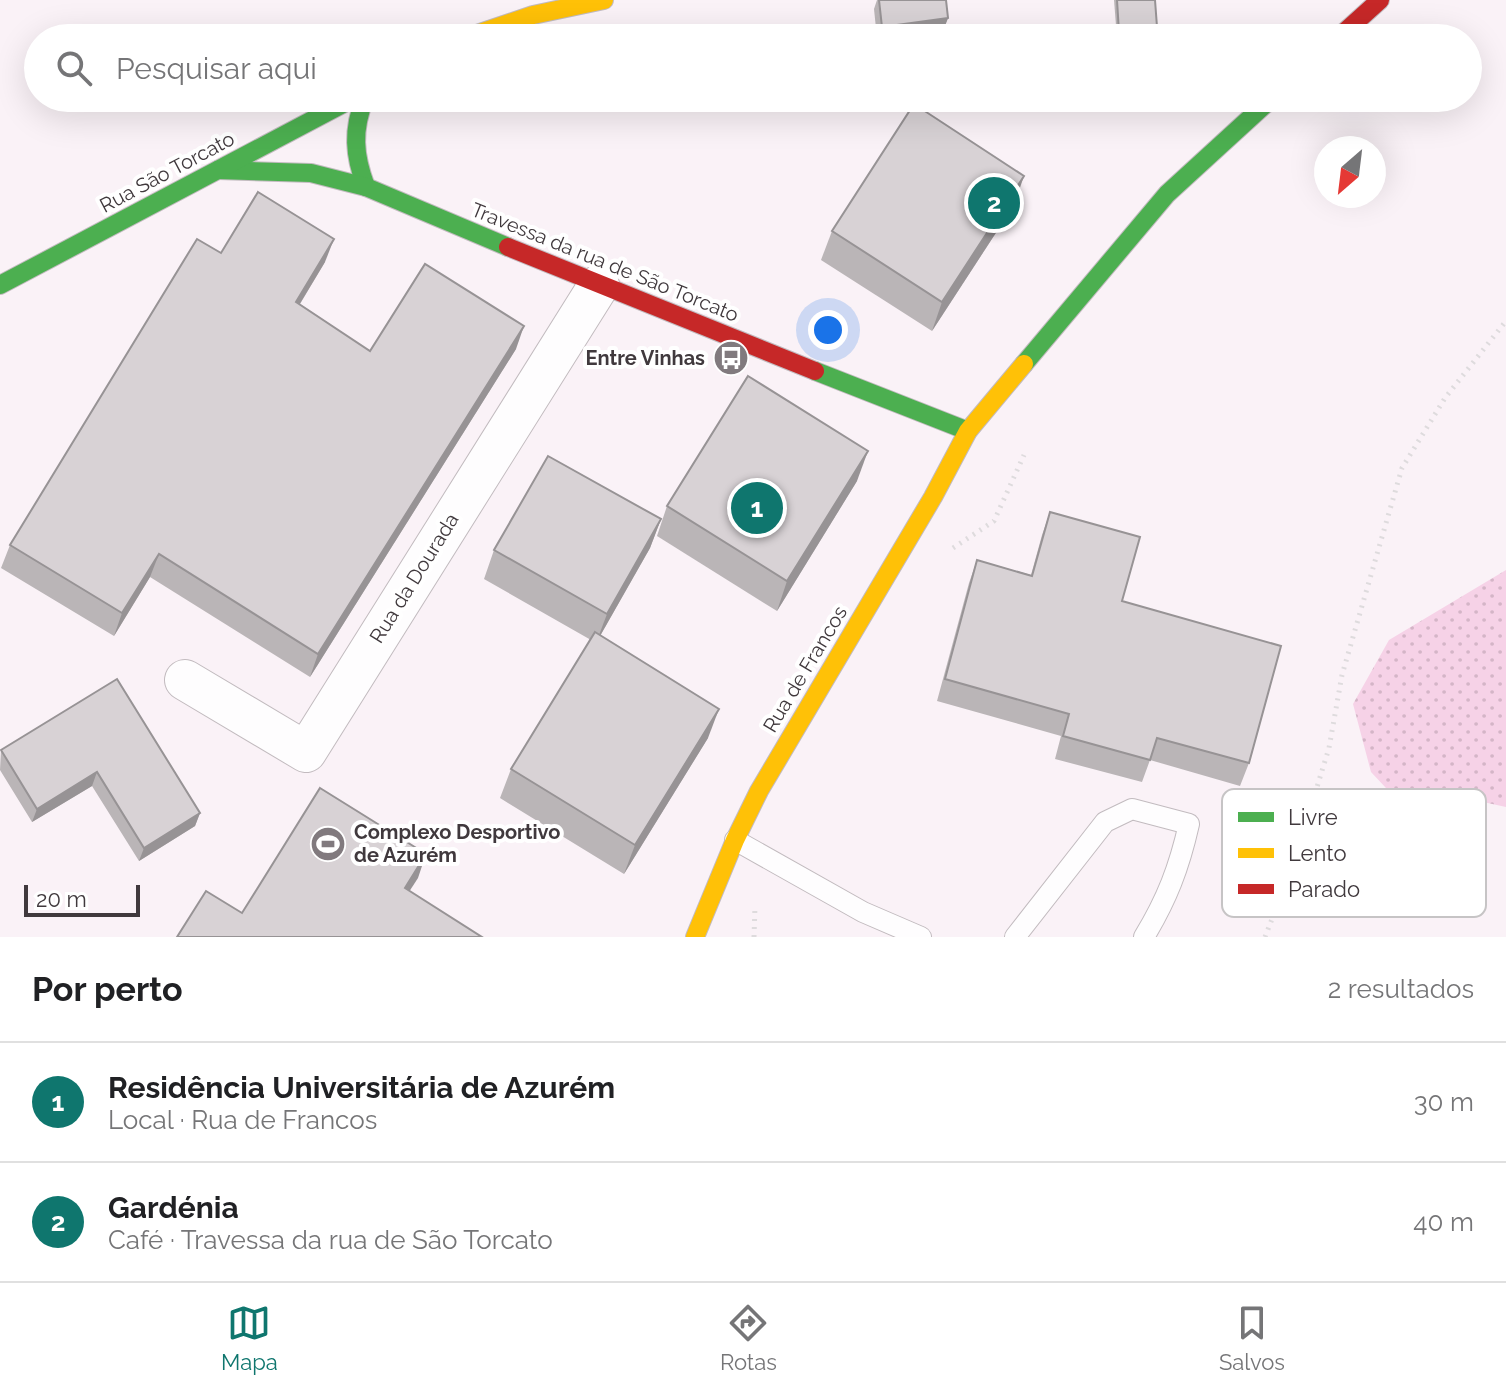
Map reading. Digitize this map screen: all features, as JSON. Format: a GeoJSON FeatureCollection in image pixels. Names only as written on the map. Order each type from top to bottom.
{"type":"FeatureCollection","features":[{"type":"Feature","properties":{"kind":"street"},"geometry":{"type":"LineString","coordinates":[[504,24],[569,5],[604,0]]}},
{"type":"Feature","properties":{"kind":"street"},"geometry":{"type":"LineString","coordinates":[[1353,24],[1380,0]]}},
{"type":"Feature","properties":{"kind":"street","name":"Rua São Torcato"},"geometry":{"type":"LineString","coordinates":[[0,285],[328,112]]}},
{"type":"Feature","properties":{"kind":"street"},"geometry":{"type":"LineString","coordinates":[[358,112],[354,121],[357,161],[366,187]]}},
{"type":"Feature","properties":{"kind":"street","name":"Rua de Francos"},"geometry":{"type":"LineString","coordinates":[[695,937],[759,791],[933,497],[968,431],[1167,194],[1257,112]]}},
{"type":"Feature","properties":{"kind":"street","name":"Travessa da rua de São Torcato"},"geometry":{"type":"LineString","coordinates":[[218,170],[311,173],[366,187],[599,285],[968,431]]}},
{"type":"Feature","properties":{"kind":"street","name":"Rua da Dourada"},"geometry":{"type":"LineString","coordinates":[[185,680],[306,752],[599,285]]}},
{"type":"Feature","properties":{"kind":"lane"},"geometry":{"type":"LineString","coordinates":[[1015,937],[1105,822],[1132,809],[1189,824],[1181,862],[1166,901],[1144,937]]}},
{"type":"Feature","properties":{"kind":"lane"},"geometry":{"type":"LineString","coordinates":[[735,840],[863,912],[921,937]]}},
{"type":"Feature","properties":{"kind":"path"},"geometry":{"type":"LineString","coordinates":[[1316,789],[1329,748],[1346,660],[1402,468],[1445,398],[1506,321]]}},
{"type":"Feature","properties":{"kind":"path"},"geometry":{"type":"LineString","coordinates":[[754,937],[755,897]]}},
{"type":"Feature","properties":{"kind":"path"},"geometry":{"type":"LineString","coordinates":[[1265,937],[1273,917]]}},
{"type":"Feature","properties":{"kind":"shaded area"},"geometry":{"type":"Polygon","coordinates":[[[1506,570],[1506,807],[1486,803],[1486,789],[1387,789],[1371,772],[1353,704],[1389,640],[1506,570]]]}},
{"type":"Feature","properties":{"kind":"building"},"geometry":{"type":"Polygon","coordinates":[[[879,0],[946,0],[948,18],[882,24],[879,0]]]}},
{"type":"Feature","properties":{"kind":"building"},"geometry":{"type":"Polygon","coordinates":[[[1117,0],[1155,0],[1157,24],[1118,24],[1117,0]]]}},
{"type":"Feature","properties":{"kind":"building"},"geometry":{"type":"Polygon","coordinates":[[[909,112],[926,112],[1024,176],[942,302],[832,231],[909,112]]]}},
{"type":"Feature","properties":{"kind":"building"},"geometry":{"type":"Polygon","coordinates":[[[258,192],[334,239],[296,302],[370,351],[425,264],[524,326],[318,654],[159,554],[122,613],[10,545],[197,239],[221,253],[258,192]]]}},
{"type":"Feature","properties":{"kind":"building"},"geometry":{"type":"Polygon","coordinates":[[[748,376],[868,451],[787,581],[667,506],[748,376]]]}},
{"type":"Feature","properties":{"kind":"building"},"geometry":{"type":"Polygon","coordinates":[[[548,456],[661,519],[607,614],[494,550],[548,456]]]}},
{"type":"Feature","properties":{"kind":"building"},"geometry":{"type":"Polygon","coordinates":[[[1050,512],[1140,537],[1122,601],[1281,646],[1249,763],[1157,738],[1150,760],[1063,736],[1069,714],[945,679],[977,560],[1032,576],[1050,512]]]}},
{"type":"Feature","properties":{"kind":"building"},"geometry":{"type":"Polygon","coordinates":[[[595,632],[719,709],[635,845],[511,769],[595,632]]]}},
{"type":"Feature","properties":{"kind":"building"},"geometry":{"type":"Polygon","coordinates":[[[117,679],[200,813],[144,848],[97,772],[37,809],[1,750],[117,679]]]}},
{"type":"Feature","properties":{"kind":"building","name":"Complexo Desportivo de Azurém"},"geometry":{"type":"Polygon","coordinates":[[[320,788],[426,854],[405,888],[482,937],[177,937],[206,891],[242,913],[320,788]]]}},
{"type":"Feature","properties":{"kind":"traffic: fast"},"geometry":{"type":"LineString","coordinates":[[0,285],[327,112]]}},
{"type":"Feature","properties":{"kind":"traffic: fast"},"geometry":{"type":"LineString","coordinates":[[361,112],[356,142],[366,187]]}},
{"type":"Feature","properties":{"kind":"traffic: fast"},"geometry":{"type":"LineString","coordinates":[[1024,364],[1167,194],[1257,112]]}},
{"type":"Feature","properties":{"kind":"traffic: fast"},"geometry":{"type":"LineString","coordinates":[[218,170],[311,173],[366,187],[508,247]]}},
{"type":"Feature","properties":{"kind":"traffic: fast"},"geometry":{"type":"LineString","coordinates":[[815,371],[968,431]]}},
{"type":"Feature","properties":{"kind":"traffic: slow"},"geometry":{"type":"LineString","coordinates":[[506,24],[604,0]]}},
{"type":"Feature","properties":{"kind":"traffic: slow"},"geometry":{"type":"LineString","coordinates":[[695,937],[759,791],[933,497],[968,431],[1024,364]]}},
{"type":"Feature","properties":{"kind":"traffic: jam"},"geometry":{"type":"LineString","coordinates":[[1353,24],[1380,0]]}},
{"type":"Feature","properties":{"kind":"traffic: jam"},"geometry":{"type":"LineString","coordinates":[[508,247],[815,371]]}},
{"type":"Feature","properties":{"kind":"place","name":"Gardénia"},"geometry":{"type":"Point","coordinates":[994,203]}},
{"type":"Feature","properties":{"kind":"place","name":"Entre Vinhas"},"geometry":{"type":"Point","coordinates":[731,358]}},
{"type":"Feature","properties":{"kind":"place","name":"Residência Universitária de Azurém"},"geometry":{"type":"Point","coordinates":[757,508]}},
{"type":"Feature","properties":{"kind":"place","name":"Complexo Desportivo de Azurém"},"geometry":{"type":"Point","coordinates":[328,844]}}]}
